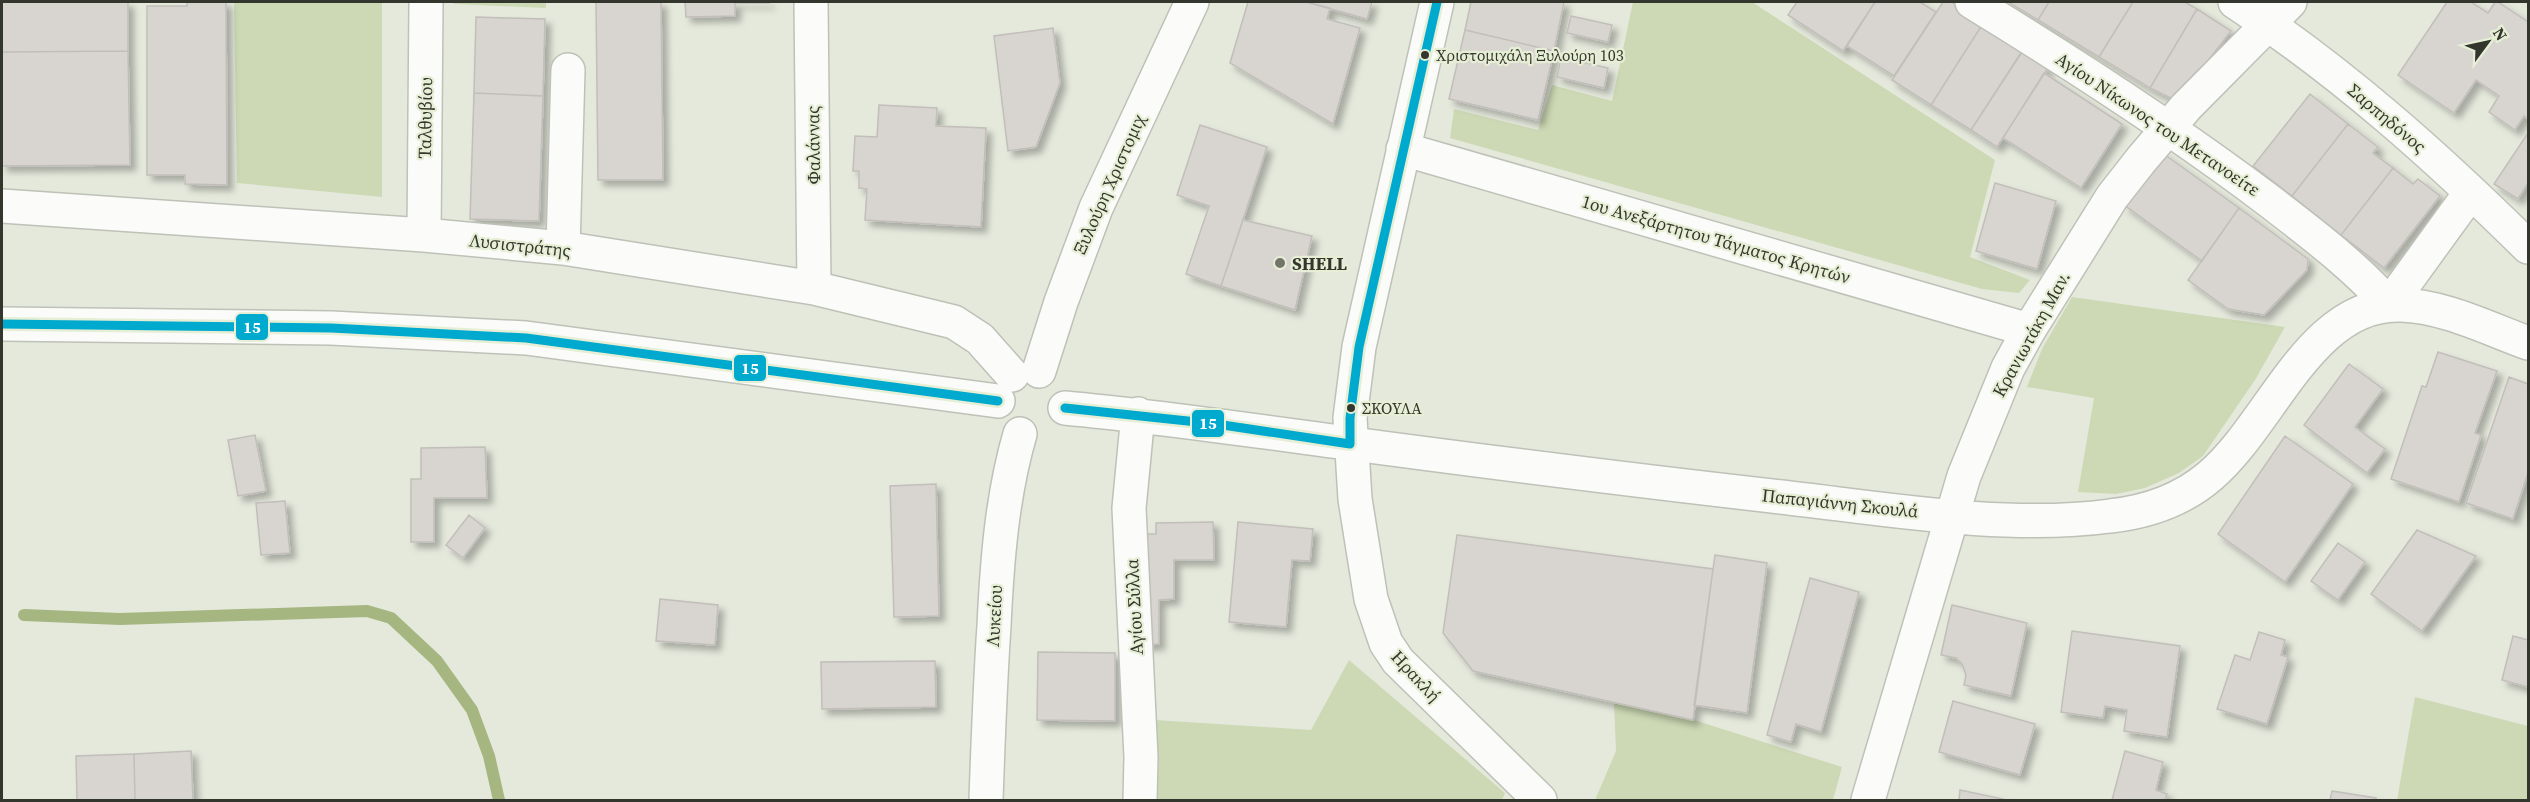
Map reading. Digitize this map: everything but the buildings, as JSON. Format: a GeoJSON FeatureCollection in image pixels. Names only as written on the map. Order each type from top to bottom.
{"type":"FeatureCollection","features":[{"type":"Feature","properties":{"kind":"street","name":"Ταλθυβίου"},"geometry":{"type":"LineString","coordinates":[[424,235],[426,2]]}},
{"type":"Feature","properties":{"kind":"street","name":"Φαλάννας"},"geometry":{"type":"LineString","coordinates":[[811,2],[814,288]]}},
{"type":"Feature","properties":{"kind":"street","name":"Ξυλούρη Χριστομιχ"},"geometry":{"type":"LineString","coordinates":[[1016,382],[1060,302],[1096,208],[1192,2]]}},
{"type":"Feature","properties":{"kind":"street","name":"Ηρακλή"},"geometry":{"type":"LineString","coordinates":[[1437,2],[1359,346],[1350,418],[1355,499],[1371,599],[1386,643],[1398,661],[1540,801]]}},
{"type":"Feature","properties":{"kind":"street","name":"Αγίου Νίκωνος του Μετανοείτε"},"geometry":{"type":"LineString","coordinates":[[1972,2],[2211,157],[2331,249],[2373,287],[2389,305]]}},
{"type":"Feature","properties":{"kind":"street","name":"Σαρπηδόνος"},"geometry":{"type":"LineString","coordinates":[[2235,2],[2280,13],[2364,98],[2471,192],[2529,248]]}},
{"type":"Feature","properties":{"kind":"street","name":"Κρανιωτάκη Μαν."},"geometry":{"type":"LineString","coordinates":[[1868,801],[1951,515],[1993,401],[2029,330],[2112,198],[2167,128],[2280,13]]}},
{"type":"Feature","properties":{"kind":"street"},"geometry":{"type":"LineString","coordinates":[[563,248],[568,70]]}},
{"type":"Feature","properties":{"kind":"street","name":"1ου Ανεξάρτητου Τάγματος Κρητών"},"geometry":{"type":"LineString","coordinates":[[1402,149],[2029,330]]}},
{"type":"Feature","properties":{"kind":"street"},"geometry":{"type":"LineString","coordinates":[[2389,305],[2471,192]]}},
{"type":"Feature","properties":{"kind":"street","name":"Λυσιστράτης"},"geometry":{"type":"LineString","coordinates":[[2,206],[424,235],[563,248],[814,288],[954,322],[980,339],[1016,382]]}},
{"type":"Feature","properties":{"kind":"street","name":"Παπαγιάννη Σκουλά"},"geometry":{"type":"LineString","coordinates":[[1065,408],[1138,414],[1630,480],[1951,515],[1999,519],[2083,519],[2148,509],[2194,489],[2222,466],[2328,332],[2345,318],[2360,311],[2389,305],[2424,308],[2529,343]]}},
{"type":"Feature","properties":{"kind":"street"},"geometry":{"type":"LineString","coordinates":[[11,324],[331,328],[526,338],[1016,382],[1051,376],[1063,392],[1065,408],[1057,426],[1048,433],[1037,437],[1020,434],[1005,425],[999,415],[1016,382]]}},
{"type":"Feature","properties":{"kind":"street","name":"Αγίου Σύλλα"},"geometry":{"type":"LineString","coordinates":[[1138,414],[1129,508],[1141,757],[1140,801]]}},
{"type":"Feature","properties":{"kind":"street","name":"Λυκείου"},"geometry":{"type":"LineString","coordinates":[[986,801],[997,575],[1006,494],[1020,434]]}},
{"type":"Feature","properties":{"kind":"green space"},"geometry":{"type":"Polygon","coordinates":[[[234,2],[382,2],[382,197],[237,183],[234,2]]]}},
{"type":"Feature","properties":{"kind":"green space"},"geometry":{"type":"Polygon","coordinates":[[[454,2],[546,2],[546,8],[454,4],[454,2]]]}},
{"type":"Feature","properties":{"kind":"green space"},"geometry":{"type":"Polygon","coordinates":[[[1633,2],[1752,2],[1995,160],[1970,257],[2030,280],[2019,293],[1982,289],[1450,138],[1454,109],[1538,130],[1552,85],[1612,101],[1633,2]]]}},
{"type":"Feature","properties":{"kind":"green space"},"geometry":{"type":"Polygon","coordinates":[[[2072,297],[2285,327],[2255,380],[2203,456],[2179,473],[2145,488],[2116,494],[2078,492],[2094,398],[2027,387],[2042,349],[2072,297]]]}},
{"type":"Feature","properties":{"kind":"green space"},"geometry":{"type":"Polygon","coordinates":[[[1349,660],[1505,793],[1502,800],[1157,800],[1155,720],[1311,730],[1349,660]]]}},
{"type":"Feature","properties":{"kind":"green space"},"geometry":{"type":"Polygon","coordinates":[[[2415,697],[2528,726],[2528,800],[2397,800],[2415,697]]]}},
{"type":"Feature","properties":{"kind":"green space"},"geometry":{"type":"Polygon","coordinates":[[[1614,703],[1694,720],[1842,767],[1833,800],[1595,800],[1616,751],[1614,703]]]}},
{"type":"Feature","properties":{"kind":"waterway"},"geometry":{"type":"LineString","coordinates":[[24,615],[120,619],[367,611],[391,618],[437,661],[472,710],[489,756],[499,800]]}},
{"type":"Feature","properties":{"kind":"transit line","name":"15"},"geometry":{"type":"LineString","coordinates":[[1350,444],[1350,418],[1359,347],[1437,2]]}},
{"type":"Feature","properties":{"kind":"transit line","name":"15"},"geometry":{"type":"LineString","coordinates":[[2,324],[331,328],[526,338],[998,401]]}},
{"type":"Feature","properties":{"kind":"transit line","name":"15"},"geometry":{"type":"LineString","coordinates":[[1065,408],[1216,424],[1350,444]]}},
{"type":"Feature","properties":{"kind":"place","name":"Χριστομιχάλη Ξυλούρη 103"},"geometry":{"type":"Point","coordinates":[1425,55]}},
{"type":"Feature","properties":{"kind":"place","name":"SHELL"},"geometry":{"type":"Point","coordinates":[1280,263]}},
{"type":"Feature","properties":{"kind":"place","name":"ΣΚΟΥΛΑ"},"geometry":{"type":"Point","coordinates":[1351,408]}}]}
